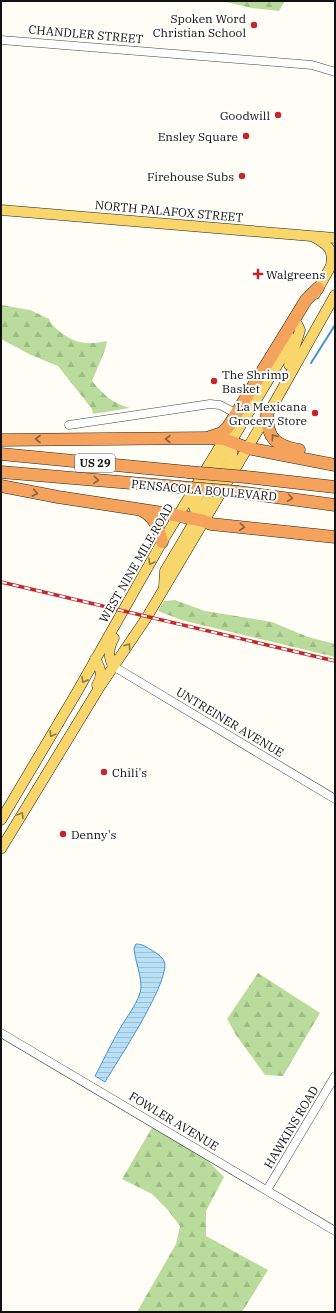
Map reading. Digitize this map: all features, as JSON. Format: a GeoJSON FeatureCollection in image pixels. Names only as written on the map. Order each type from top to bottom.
{"type":"FeatureCollection","features":[{"type":"Feature","properties":{"kind":"highway"},"geometry":{"type":"LineString","coordinates":[[207,438],[222,433],[238,414],[306,300],[318,288]]}},
{"type":"Feature","properties":{"kind":"highway"},"geometry":{"type":"LineString","coordinates":[[267,415],[270,434],[274,440],[284,447],[335,458]]}},
{"type":"Feature","properties":{"kind":"highway"},"geometry":{"type":"LineString","coordinates":[[1,440],[207,438],[228,442],[247,448],[335,465]]}},
{"type":"Feature","properties":{"kind":"highway","name":"PENSACOLA BOULEVARD"},"geometry":{"type":"LineString","coordinates":[[1,454],[246,477],[335,487]]}},
{"type":"Feature","properties":{"kind":"highway","name":"PENSACOLA BOULEVARD"},"geometry":{"type":"LineString","coordinates":[[1,472],[238,492],[335,505]]}},
{"type":"Feature","properties":{"kind":"highway"},"geometry":{"type":"LineString","coordinates":[[1,486],[58,497],[199,519],[211,524],[335,537]]}},
{"type":"Feature","properties":{"kind":"highway"},"geometry":{"type":"LineString","coordinates":[[138,509],[149,514],[159,529],[162,542]]}},
{"type":"Feature","properties":{"kind":"main road","name":"NORTH PALAFOX STREET"},"geometry":{"type":"LineString","coordinates":[[1,210],[335,238]]}},
{"type":"Feature","properties":{"kind":"main road"},"geometry":{"type":"LineString","coordinates":[[312,236],[325,243],[332,254],[333,263]]}},
{"type":"Feature","properties":{"kind":"main road","name":"WEST NINE MILE ROAD"},"geometry":{"type":"LineString","coordinates":[[1,824],[3,817],[121,616],[162,542],[228,442],[238,414],[289,336],[333,263]]}},
{"type":"Feature","properties":{"kind":"main road"},"geometry":{"type":"LineString","coordinates":[[276,400],[277,386],[335,286]]}},
{"type":"Feature","properties":{"kind":"main road"},"geometry":{"type":"LineString","coordinates":[[1,849],[113,666],[130,643],[164,588],[165,571],[247,448],[276,400],[335,295]]}},
{"type":"Feature","properties":{"kind":"main road"},"geometry":{"type":"LineString","coordinates":[[289,365],[300,330],[296,324]]}},
{"type":"Feature","properties":{"kind":"main road"},"geometry":{"type":"LineString","coordinates":[[199,519],[231,460],[234,452],[228,442],[281,359],[289,336]]}},
{"type":"Feature","properties":{"kind":"main road"},"geometry":{"type":"LineString","coordinates":[[113,666],[109,659],[110,645],[119,630],[121,616]]}},
{"type":"Feature","properties":{"kind":"main road"},"geometry":{"type":"LineString","coordinates":[[72,733],[72,723],[100,677],[100,667],[95,659]]}},
{"type":"Feature","properties":{"kind":"street","name":"CHANDLER STREET"},"geometry":{"type":"LineString","coordinates":[[1,40],[279,62],[319,67],[335,72]]}},
{"type":"Feature","properties":{"kind":"street"},"geometry":{"type":"LineString","coordinates":[[69,425],[210,404],[220,405],[238,414]]}},
{"type":"Feature","properties":{"kind":"street","name":"UNTREINER AVENUE"},"geometry":{"type":"LineString","coordinates":[[113,666],[335,799]]}},
{"type":"Feature","properties":{"kind":"street","name":"FOWLER AVENUE"},"geometry":{"type":"LineString","coordinates":[[1,1033],[335,1230]]}},
{"type":"Feature","properties":{"kind":"street","name":"HAWKINS ROAD"},"geometry":{"type":"LineString","coordinates":[[267,1190],[335,1076]]}},
{"type":"Feature","properties":{"kind":"green space"},"geometry":{"type":"Polygon","coordinates":[[[221,1],[285,1],[279,11],[252,8],[221,1]]]}},
{"type":"Feature","properties":{"kind":"green space"},"geometry":{"type":"Polygon","coordinates":[[[1,305],[30,310],[49,319],[53,326],[75,341],[82,343],[97,343],[107,341],[105,350],[92,381],[109,398],[118,404],[130,408],[93,414],[92,409],[58,366],[31,355],[1,339],[1,305]]]}},
{"type":"Feature","properties":{"kind":"green space"},"geometry":{"type":"Polygon","coordinates":[[[175,600],[205,611],[272,622],[308,637],[335,644],[335,657],[181,620],[158,611],[164,601],[175,600]]]}},
{"type":"Feature","properties":{"kind":"green space"},"geometry":{"type":"Polygon","coordinates":[[[258,973],[320,1013],[283,1076],[265,1075],[236,1035],[227,1019],[258,973]]]}},
{"type":"Feature","properties":{"kind":"green space"},"geometry":{"type":"Polygon","coordinates":[[[153,1126],[203,1156],[224,1177],[206,1211],[206,1236],[268,1270],[242,1312],[137,1312],[176,1244],[180,1226],[167,1209],[152,1194],[122,1179],[153,1126]]]}},
{"type":"Feature","properties":{"kind":"water"},"geometry":{"type":"Polygon","coordinates":[[[136,944],[145,946],[157,953],[162,958],[165,964],[163,975],[150,1006],[105,1082],[95,1076],[115,1037],[135,1004],[140,992],[141,982],[134,948],[136,944]]]}},
{"type":"Feature","properties":{"kind":"waterway"},"geometry":{"type":"LineString","coordinates":[[311,363],[335,325]]}},
{"type":"Feature","properties":{"kind":"railway"},"geometry":{"type":"LineString","coordinates":[[1,582],[335,661]]}},
{"type":"Feature","properties":{"kind":"place","name":"Spoken Word Christian School"},"geometry":{"type":"Point","coordinates":[254,25]}},
{"type":"Feature","properties":{"kind":"place","name":"Goodwill"},"geometry":{"type":"Point","coordinates":[278,115]}},
{"type":"Feature","properties":{"kind":"place","name":"Ensley Square"},"geometry":{"type":"Point","coordinates":[246,136]}},
{"type":"Feature","properties":{"kind":"place","name":"Firehouse Subs"},"geometry":{"type":"Point","coordinates":[242,176]}},
{"type":"Feature","properties":{"kind":"place","name":"Walgreens"},"geometry":{"type":"Point","coordinates":[258,274]}},
{"type":"Feature","properties":{"kind":"place","name":"The Shrimp Basket"},"geometry":{"type":"Point","coordinates":[214,381]}},
{"type":"Feature","properties":{"kind":"place","name":"La Mexicana Grocery Store"},"geometry":{"type":"Point","coordinates":[315,413]}},
{"type":"Feature","properties":{"kind":"place","name":"Chili's"},"geometry":{"type":"Point","coordinates":[104,772]}},
{"type":"Feature","properties":{"kind":"place","name":"Denny's"},"geometry":{"type":"Point","coordinates":[63,834]}}]}
